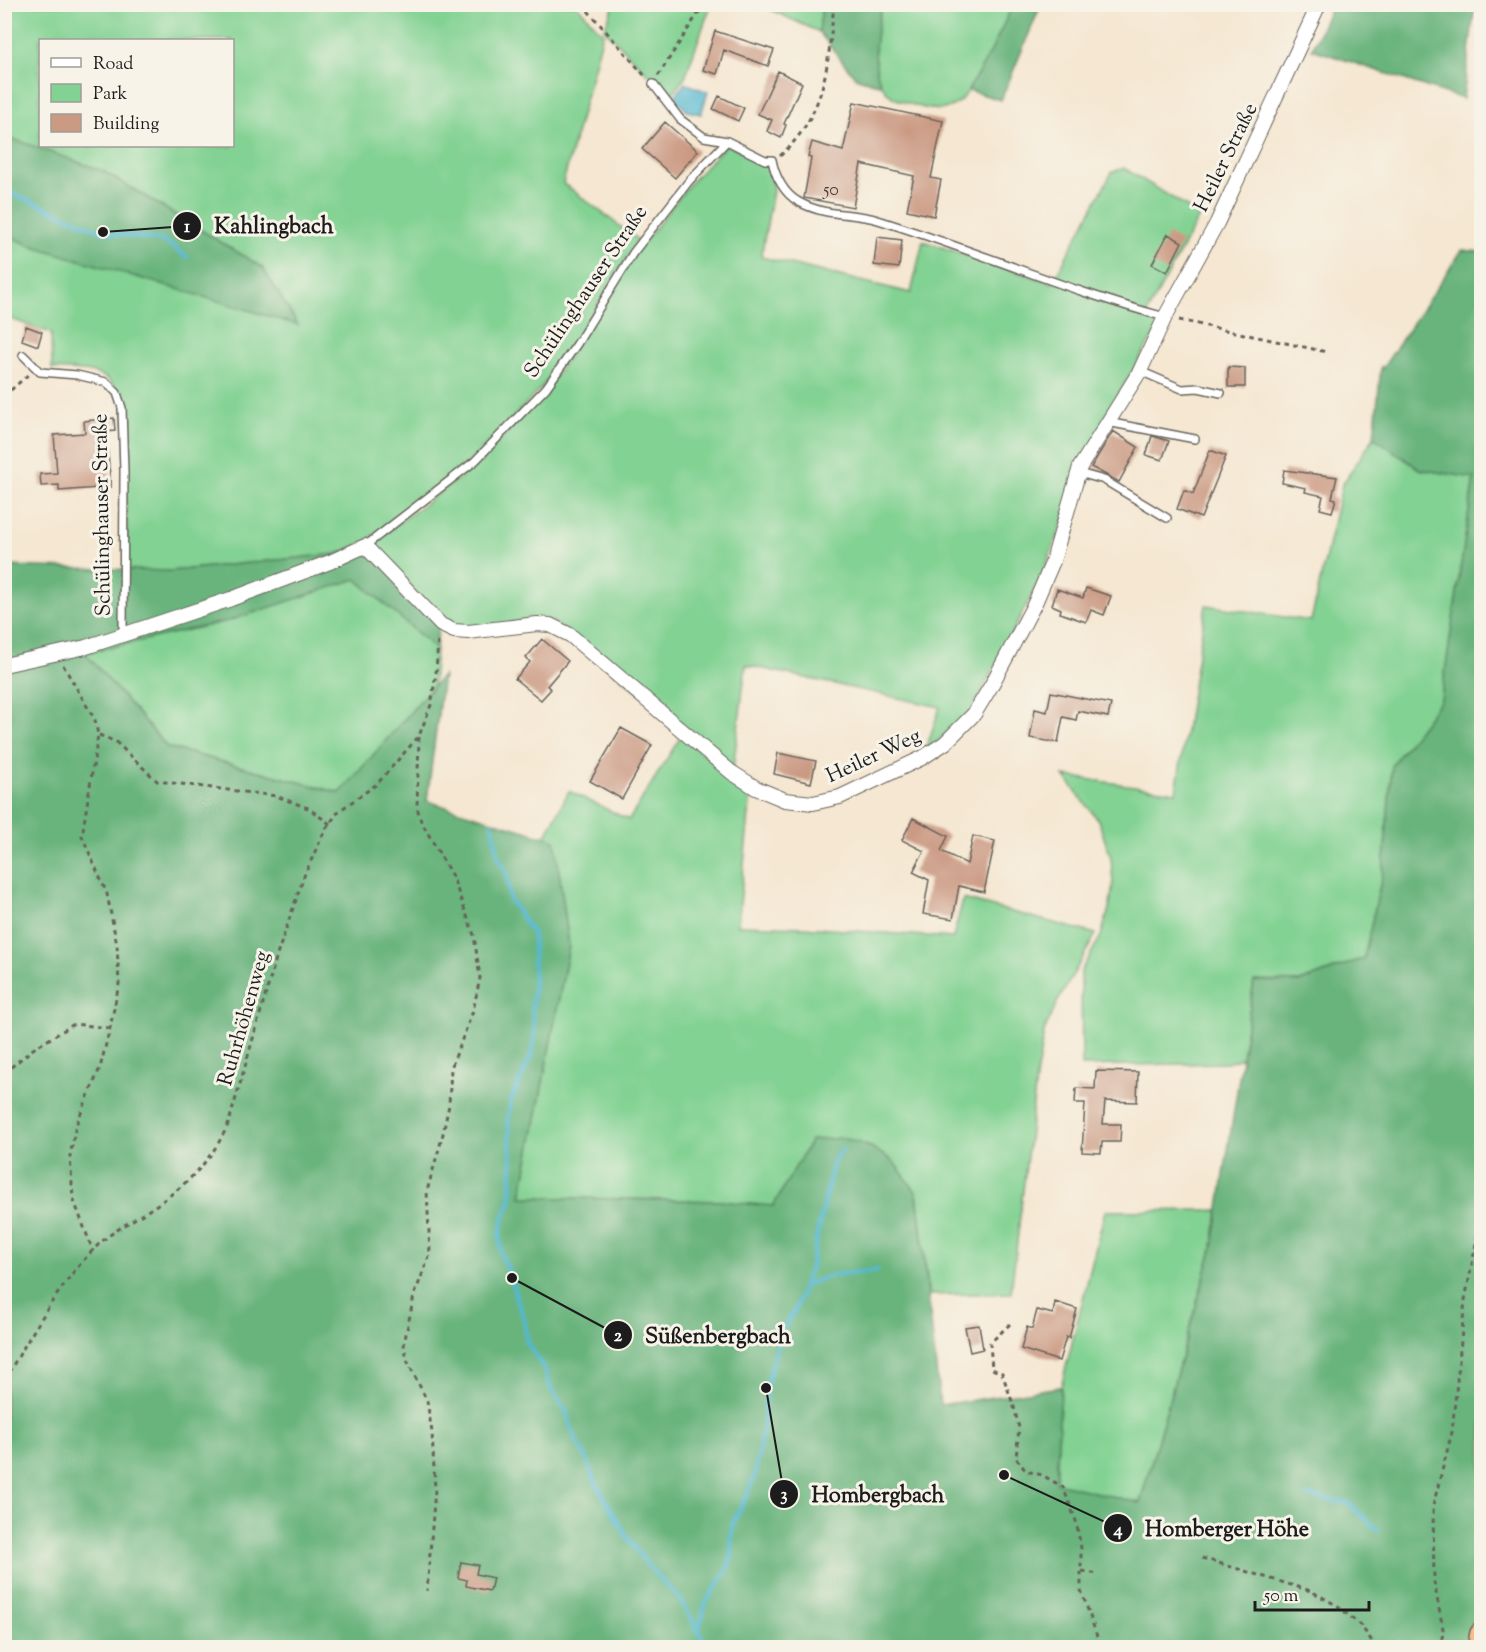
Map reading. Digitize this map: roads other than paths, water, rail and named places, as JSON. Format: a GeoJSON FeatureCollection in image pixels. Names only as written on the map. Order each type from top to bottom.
{"type":"FeatureCollection","features":[{"type":"Feature","properties":{"kind":"highway"},"geometry":{"type":"LineString","coordinates":[[1480,1647],[1482,1635]]}},
{"type":"Feature","properties":{"kind":"street","name":"Heiler Straße"},"geometry":{"type":"LineString","coordinates":[[1164,321],[1217,223],[1320,4]]}},
{"type":"Feature","properties":{"kind":"street","name":"Heiler Weg"},"geometry":{"type":"LineString","coordinates":[[365,546],[441,625],[454,631],[468,632],[537,624],[550,625],[570,635],[731,772],[756,788],[785,800],[813,803],[840,798],[922,758],[945,743],[974,714],[1040,592],[1053,561],[1078,473],[1140,370],[1164,321]]}},
{"type":"Feature","properties":{"kind":"street","name":"Schülinghauser Straße"},"geometry":{"type":"LineString","coordinates":[[4,665],[86,646],[231,599],[330,562],[365,546]]}},
{"type":"Feature","properties":{"kind":"lane"},"geometry":{"type":"LineString","coordinates":[[653,84],[680,118],[705,136],[727,141],[765,159],[772,160],[774,171],[782,185],[796,201],[823,212],[876,219],[1164,321]]}},
{"type":"Feature","properties":{"kind":"lane","name":"Schülinghauser Straße"},"geometry":{"type":"LineString","coordinates":[[365,546],[475,461],[546,388],[577,344],[633,253],[689,181],[727,141]]}},
{"type":"Feature","properties":{"kind":"lane","name":"Schülinghauser Straße"},"geometry":{"type":"LineString","coordinates":[[23,355],[34,368],[47,374],[77,375],[106,382],[117,393],[122,408],[124,471],[123,634]]}},
{"type":"Feature","properties":{"kind":"lane"},"geometry":{"type":"LineString","coordinates":[[1140,370],[1182,390],[1198,388],[1221,393]]}},
{"type":"Feature","properties":{"kind":"lane"},"geometry":{"type":"LineString","coordinates":[[1107,422],[1195,439]]}},
{"type":"Feature","properties":{"kind":"lane"},"geometry":{"type":"LineString","coordinates":[[1078,473],[1104,480],[1167,518]]}},
{"type":"Feature","properties":{"kind":"water"},"geometry":{"type":"Polygon","coordinates":[[[685,83],[708,92],[701,114],[687,111],[674,98],[685,83]]]}},
{"type":"Feature","properties":{"kind":"waterway"},"geometry":{"type":"LineString","coordinates":[[4,190],[103,232],[164,241],[187,257]]}},
{"type":"Feature","properties":{"kind":"waterway"},"geometry":{"type":"LineString","coordinates":[[492,824],[499,860],[506,870],[510,900],[533,934],[532,1009],[535,1031],[533,1051],[511,1101],[508,1119],[512,1164],[511,1202],[504,1216],[500,1235],[501,1255],[512,1278],[516,1298],[524,1318],[527,1342],[545,1370],[550,1387],[567,1413],[574,1436],[587,1459],[595,1482],[629,1540],[650,1568],[680,1599],[708,1648]]}},
{"type":"Feature","properties":{"kind":"waterway"},"geometry":{"type":"LineString","coordinates":[[698,1632],[706,1602],[727,1571],[732,1555],[733,1523],[755,1475],[764,1421],[766,1388],[782,1330],[795,1310],[811,1266],[834,1160],[843,1150]]}},
{"type":"Feature","properties":{"kind":"waterway"},"geometry":{"type":"LineString","coordinates":[[805,1285],[830,1276],[877,1270]]}},
{"type":"Feature","properties":{"kind":"waterway"},"geometry":{"type":"LineString","coordinates":[[1307,1496],[1348,1503],[1378,1530]]}},
{"type":"Feature","properties":{"kind":"place","name":"Kahlingbach"},"geometry":{"type":"Point","coordinates":[103,232]}},
{"type":"Feature","properties":{"kind":"place","name":"Süßenbergbach"},"geometry":{"type":"Point","coordinates":[512,1278]}},
{"type":"Feature","properties":{"kind":"place","name":"Hombergbach"},"geometry":{"type":"Point","coordinates":[766,1388]}},
{"type":"Feature","properties":{"kind":"place","name":"Homberger Höhe"},"geometry":{"type":"Point","coordinates":[1004,1475]}}]}
